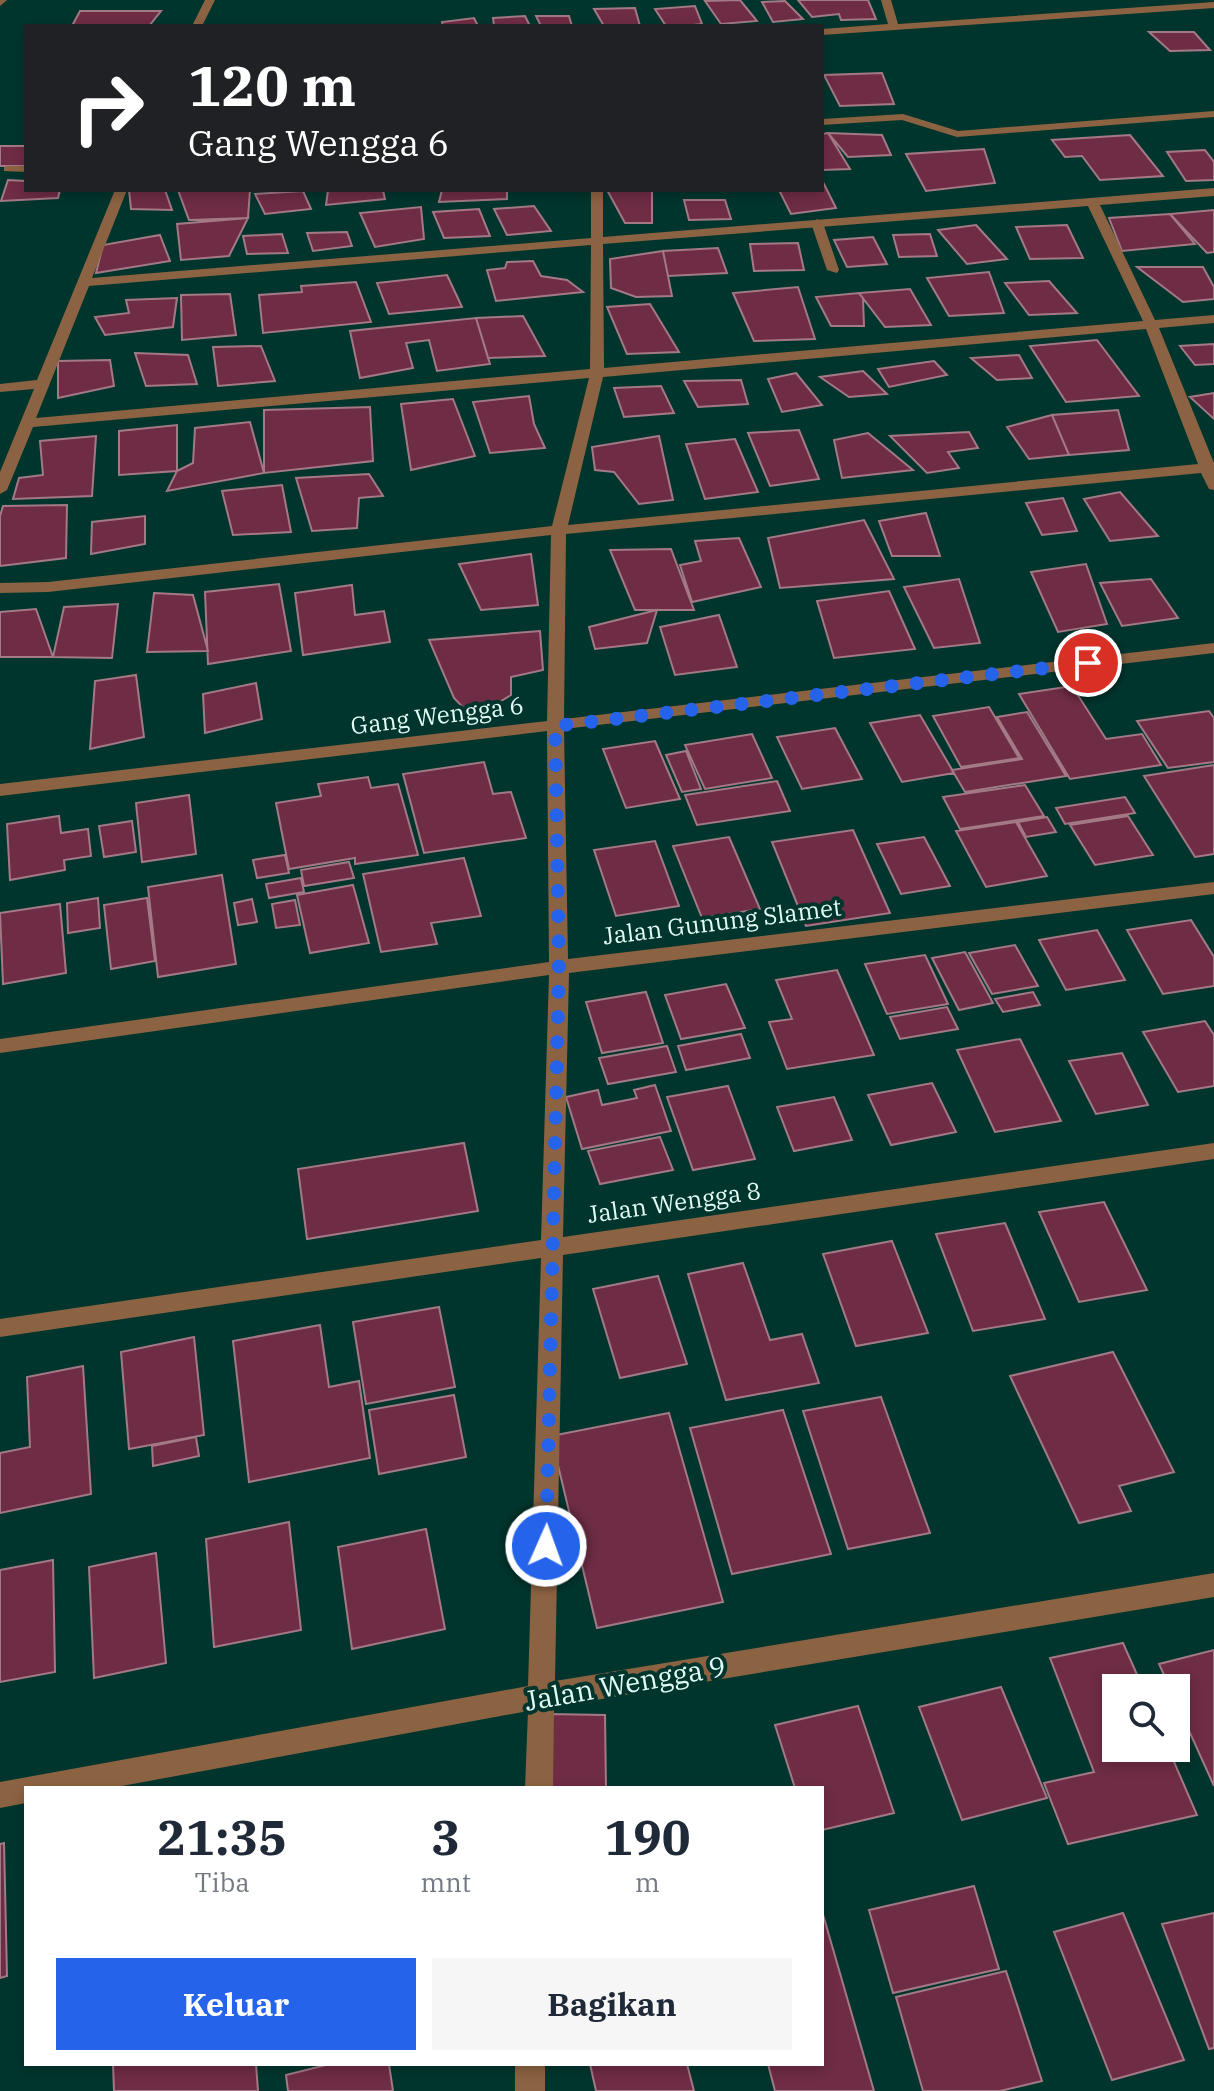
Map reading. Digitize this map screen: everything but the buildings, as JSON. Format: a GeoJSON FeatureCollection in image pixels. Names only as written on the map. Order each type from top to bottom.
{"type":"FeatureCollection","features":[{"type":"Feature","properties":{"kind":"street"},"geometry":{"type":"LineString","coordinates":[[198,24],[210,0]]}},
{"type":"Feature","properties":{"kind":"street"},"geometry":{"type":"LineString","coordinates":[[886,0],[894,26]]}},
{"type":"Feature","properties":{"kind":"street"},"geometry":{"type":"LineString","coordinates":[[824,32],[1213,3]]}},
{"type":"Feature","properties":{"kind":"street"},"geometry":{"type":"LineString","coordinates":[[824,122],[897,116],[957,134],[1214,114]]}},
{"type":"Feature","properties":{"kind":"street"},"geometry":{"type":"LineString","coordinates":[[8,169],[24,169]]}},
{"type":"Feature","properties":{"kind":"street"},"geometry":{"type":"LineString","coordinates":[[0,490],[120,192]]}},
{"type":"Feature","properties":{"kind":"street"},"geometry":{"type":"LineString","coordinates":[[539,1786],[559,967],[555,726],[559,530],[597,372],[597,192]]}},
{"type":"Feature","properties":{"kind":"street"},"geometry":{"type":"LineString","coordinates":[[85,282],[1214,192]]}},
{"type":"Feature","properties":{"kind":"street"},"geometry":{"type":"LineString","coordinates":[[1092,201],[1151,325],[1210,467],[1214,486]]}},
{"type":"Feature","properties":{"kind":"street"},"geometry":{"type":"LineString","coordinates":[[817,223],[833,270]]}},
{"type":"Feature","properties":{"kind":"street"},"geometry":{"type":"LineString","coordinates":[[25,423],[1214,319]]}},
{"type":"Feature","properties":{"kind":"street"},"geometry":{"type":"LineString","coordinates":[[0,388],[42,384]]}},
{"type":"Feature","properties":{"kind":"street"},"geometry":{"type":"LineString","coordinates":[[0,588],[48,587],[559,530],[1210,467]]}},
{"type":"Feature","properties":{"kind":"street","name":"Gang Wengga 6"},"geometry":{"type":"LineString","coordinates":[[0,790],[1214,648]]}},
{"type":"Feature","properties":{"kind":"street","name":"Jalan Gunung Slamet"},"geometry":{"type":"LineString","coordinates":[[0,1046],[559,967],[1214,888]]}},
{"type":"Feature","properties":{"kind":"street","name":"Jalan Wengga 8"},"geometry":{"type":"LineString","coordinates":[[0,1328],[1214,1151]]}},
{"type":"Feature","properties":{"kind":"street","name":"Jalan Wengga 9"},"geometry":{"type":"LineString","coordinates":[[49,1786],[542,1696],[1214,1585]]}},
{"type":"Feature","properties":{"kind":"street"},"geometry":{"type":"LineString","coordinates":[[0,1795],[24,1790]]}},
{"type":"Feature","properties":{"kind":"street"},"geometry":{"type":"LineString","coordinates":[[530,2066],[530,2091]]}},
{"type":"Feature","properties":{"kind":"route"},"geometry":{"type":"LineString","coordinates":[[546,1546],[559,967],[555,726],[1088,663]]}}]}
